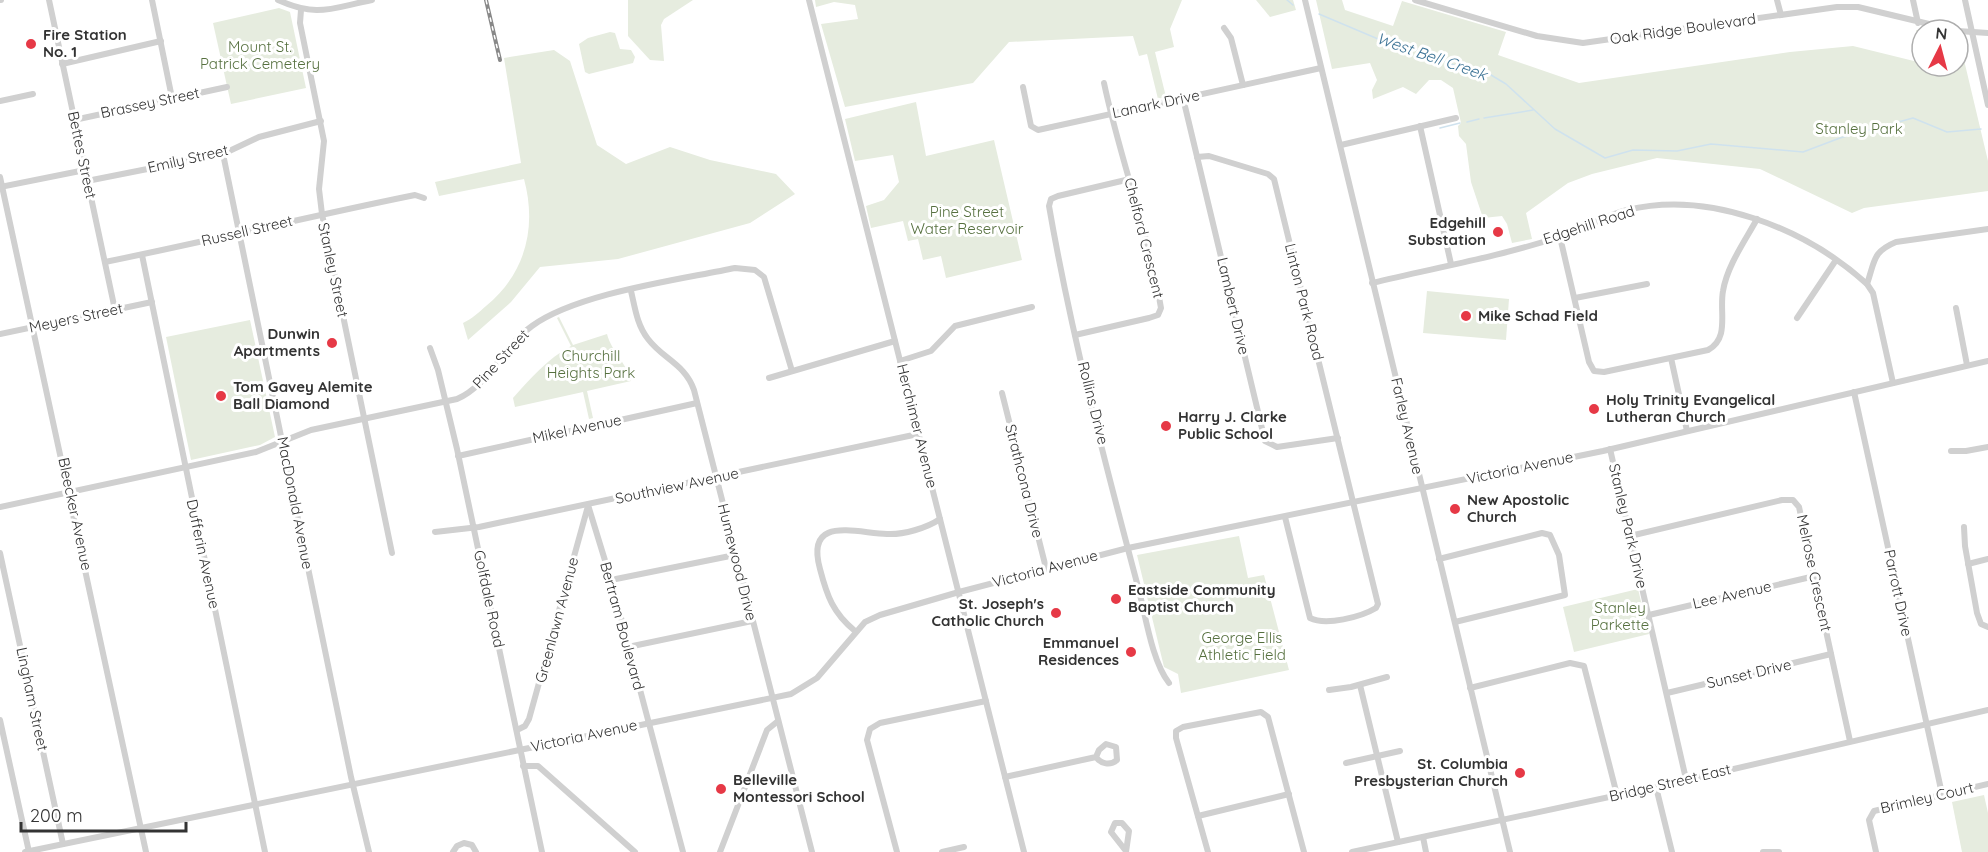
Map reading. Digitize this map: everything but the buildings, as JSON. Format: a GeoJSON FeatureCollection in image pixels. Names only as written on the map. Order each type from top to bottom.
{"type":"FeatureCollection","features":[{"type":"Feature","properties":{"kind":"street","name":"Bettes Street"},"geometry":{"type":"LineString","coordinates":[[49,0],[115,310]]}},
{"type":"Feature","properties":{"kind":"street"},"geometry":{"type":"LineString","coordinates":[[152,0],[172,98]]}},
{"type":"Feature","properties":{"kind":"street"},"geometry":{"type":"LineString","coordinates":[[279,0],[301,10],[312,12],[372,0]]}},
{"type":"Feature","properties":{"kind":"street","name":"Herchimer Avenue"},"geometry":{"type":"LineString","coordinates":[[809,0],[1024,852]]}},
{"type":"Feature","properties":{"kind":"street","name":"Farley Avenue"},"geometry":{"type":"LineString","coordinates":[[1305,0],[1510,852]]}},
{"type":"Feature","properties":{"kind":"street","name":"Oak Ridge Boulevard"},"geometry":{"type":"LineString","coordinates":[[1415,0],[1537,36],[1583,43],[1848,6],[1910,21]]}},
{"type":"Feature","properties":{"kind":"street"},"geometry":{"type":"LineString","coordinates":[[1777,0],[1780,15]]}},
{"type":"Feature","properties":{"kind":"street"},"geometry":{"type":"LineString","coordinates":[[1913,0],[1917,18]]}},
{"type":"Feature","properties":{"kind":"street"},"geometry":{"type":"LineString","coordinates":[[1965,0],[1988,105]]}},
{"type":"Feature","properties":{"kind":"street","name":"Stanley Street"},"geometry":{"type":"LineString","coordinates":[[301,10],[300,23],[324,141],[319,189],[322,214],[392,553]]}},
{"type":"Feature","properties":{"kind":"street"},"geometry":{"type":"LineString","coordinates":[[1224,28],[1231,38],[1243,85]]}},
{"type":"Feature","properties":{"kind":"street","name":"Oak Ridge Boulevard"},"geometry":{"type":"LineString","coordinates":[[1972,33],[1988,33]]}},
{"type":"Feature","properties":{"kind":"street"},"geometry":{"type":"LineString","coordinates":[[62,64],[161,40]]}},
{"type":"Feature","properties":{"kind":"street","name":"Lanark Drive"},"geometry":{"type":"LineString","coordinates":[[1023,87],[1034,130],[1321,68]]}},
{"type":"Feature","properties":{"kind":"street","name":"Chelford Crescent"},"geometry":{"type":"LineString","coordinates":[[1075,335],[1149,318],[1158,315],[1161,308],[1104,83]]}},
{"type":"Feature","properties":{"kind":"street","name":"Brassey Street"},"geometry":{"type":"LineString","coordinates":[[74,120],[227,87]]}},
{"type":"Feature","properties":{"kind":"street"},"geometry":{"type":"LineString","coordinates":[[0,101],[33,94]]}},
{"type":"Feature","properties":{"kind":"street","name":"Lambert Drive"},"geometry":{"type":"LineString","coordinates":[[1183,98],[1265,441],[1277,447],[1338,438]]}},
{"type":"Feature","properties":{"kind":"street"},"geometry":{"type":"LineString","coordinates":[[1341,145],[1456,118]]}},
{"type":"Feature","properties":{"kind":"street","name":"Emily Street"},"geometry":{"type":"LineString","coordinates":[[87,182],[223,154],[259,137],[321,121]]}},
{"type":"Feature","properties":{"kind":"street"},"geometry":{"type":"LineString","coordinates":[[1420,126],[1450,264]]}},
{"type":"Feature","properties":{"kind":"street","name":"MacDonald Avenue"},"geometry":{"type":"LineString","coordinates":[[223,154],[352,784],[369,852]]}},
{"type":"Feature","properties":{"kind":"street","name":"Linton Park Road"},"geometry":{"type":"LineString","coordinates":[[1197,157],[1209,156],[1268,174],[1274,179],[1378,604],[1371,612],[1316,621],[1310,618],[1285,517]]}},
{"type":"Feature","properties":{"kind":"street"},"geometry":{"type":"LineString","coordinates":[[1,187],[85,170]]}},
{"type":"Feature","properties":{"kind":"street","name":"Bleecker Avenue"},"geometry":{"type":"LineString","coordinates":[[0,177],[70,492],[146,852]]}},
{"type":"Feature","properties":{"kind":"street","name":"Rollins Drive"},"geometry":{"type":"LineString","coordinates":[[1130,179],[1051,199],[1053,233],[1075,335],[1128,548],[1159,665],[1169,683]]}},
{"type":"Feature","properties":{"kind":"street","name":"Russell Street"},"geometry":{"type":"LineString","coordinates":[[105,262],[240,235],[322,214],[415,195],[424,198]]}},
{"type":"Feature","properties":{"kind":"street","name":"Edgehill Road"},"geometry":{"type":"LineString","coordinates":[[1372,283],[1560,237],[1611,215],[1664,205],[1718,207],[1757,219],[1836,260],[1867,284]]}},
{"type":"Feature","properties":{"kind":"street"},"geometry":{"type":"LineString","coordinates":[[1560,237],[1589,362],[1594,371],[1604,372],[1708,350],[1718,345],[1722,335],[1723,288],[1729,271],[1757,219]]}},
{"type":"Feature","properties":{"kind":"street"},"geometry":{"type":"LineString","coordinates":[[1893,383],[1873,293],[1867,284],[1874,258],[1883,248],[1896,242],[1988,230]]}},
{"type":"Feature","properties":{"kind":"street","name":"Dufferin Avenue"},"geometry":{"type":"LineString","coordinates":[[142,255],[265,852]]}},
{"type":"Feature","properties":{"kind":"street"},"geometry":{"type":"LineString","coordinates":[[1797,318],[1836,260]]}},
{"type":"Feature","properties":{"kind":"street","name":"Pine Street"},"geometry":{"type":"LineString","coordinates":[[0,507],[256,452],[311,429],[446,402],[473,390],[515,340],[547,317],[574,304],[735,268],[755,270],[767,283],[792,371]]}},
{"type":"Feature","properties":{"kind":"street"},"geometry":{"type":"LineString","coordinates":[[1575,298],[1647,284]]}},
{"type":"Feature","properties":{"kind":"street","name":"Humewood Drive"},"geometry":{"type":"LineString","coordinates":[[631,291],[638,321],[644,334],[658,350],[683,369],[691,383],[812,852]]}},
{"type":"Feature","properties":{"kind":"street","name":"Meyers Street"},"geometry":{"type":"LineString","coordinates":[[0,334],[152,302]]}},
{"type":"Feature","properties":{"kind":"street"},"geometry":{"type":"LineString","coordinates":[[900,361],[931,351],[955,326],[1032,307]]}},
{"type":"Feature","properties":{"kind":"street"},"geometry":{"type":"LineString","coordinates":[[1956,308],[1967,365]]}},
{"type":"Feature","properties":{"kind":"street"},"geometry":{"type":"LineString","coordinates":[[769,378],[895,341]]}},
{"type":"Feature","properties":{"kind":"street","name":"Golfdale Road"},"geometry":{"type":"LineString","coordinates":[[430,348],[446,402],[542,852]]}},
{"type":"Feature","properties":{"kind":"street"},"geometry":{"type":"LineString","coordinates":[[1671,358],[1688,430]]}},
{"type":"Feature","properties":{"kind":"street","name":"Victoria Avenue"},"geometry":{"type":"LineString","coordinates":[[27,852],[772,698],[799,691],[817,678],[855,632],[880,615],[958,592],[1128,548],[1610,449],[1988,361]]}},
{"type":"Feature","properties":{"kind":"street","name":"Parrott Drive"},"geometry":{"type":"LineString","coordinates":[[1854,392],[1942,794]]}},
{"type":"Feature","properties":{"kind":"street","name":"Strathcona Drive"},"geometry":{"type":"LineString","coordinates":[[1002,393],[1046,568]]}},
{"type":"Feature","properties":{"kind":"street","name":"Mikel Avenue"},"geometry":{"type":"LineString","coordinates":[[458,456],[697,404]]}},
{"type":"Feature","properties":{"kind":"street","name":"Southview Avenue"},"geometry":{"type":"LineString","coordinates":[[435,532],[473,528],[588,505],[918,434]]}},
{"type":"Feature","properties":{"kind":"street"},"geometry":{"type":"LineString","coordinates":[[1951,451],[1966,452],[1988,447]]}},
{"type":"Feature","properties":{"kind":"street","name":"Stanley Park Drive"},"geometry":{"type":"LineString","coordinates":[[1610,449],[1686,779]]}},
{"type":"Feature","properties":{"kind":"street","name":"Melrose Crescent"},"geometry":{"type":"LineString","coordinates":[[1630,536],[1782,500],[1792,500],[1799,507],[1850,741]]}},
{"type":"Feature","properties":{"kind":"street","name":"Bertram Boulevard"},"geometry":{"type":"LineString","coordinates":[[588,505],[611,580],[683,852]]}},
{"type":"Feature","properties":{"kind":"street","name":"Greenlawn Avenue"},"geometry":{"type":"LineString","coordinates":[[517,730],[525,726],[529,720],[588,505]]}},
{"type":"Feature","properties":{"kind":"street"},"geometry":{"type":"LineString","coordinates":[[855,632],[840,619],[827,596],[816,556],[816,544],[821,537],[846,530],[903,533],[940,519]]}},
{"type":"Feature","properties":{"kind":"street"},"geometry":{"type":"LineString","coordinates":[[1964,527],[1968,564],[1981,624],[1988,627]]}},
{"type":"Feature","properties":{"kind":"street"},"geometry":{"type":"LineString","coordinates":[[1439,559],[1542,533],[1550,535],[1558,555],[1565,595],[1455,622]]}},
{"type":"Feature","properties":{"kind":"street","name":"Lingham Street"},"geometry":{"type":"LineString","coordinates":[[0,553],[63,844]]}},
{"type":"Feature","properties":{"kind":"street"},"geometry":{"type":"LineString","coordinates":[[611,580],[735,555]]}},
{"type":"Feature","properties":{"kind":"street"},"geometry":{"type":"LineString","coordinates":[[1968,564],[1988,559]]}},
{"type":"Feature","properties":{"kind":"street","name":"Lee Avenue"},"geometry":{"type":"LineString","coordinates":[[1649,615],[1815,576]]}},
{"type":"Feature","properties":{"kind":"street"},"geometry":{"type":"LineString","coordinates":[[628,647],[752,621]]}},
{"type":"Feature","properties":{"kind":"street","name":"Sunset Drive"},"geometry":{"type":"LineString","coordinates":[[1667,693],[1831,654]]}},
{"type":"Feature","properties":{"kind":"street"},"geometry":{"type":"LineString","coordinates":[[1470,687],[1580,663],[1587,675],[1617,795]]}},
{"type":"Feature","properties":{"kind":"street"},"geometry":{"type":"LineString","coordinates":[[1329,690],[1360,685],[1387,677]]}},
{"type":"Feature","properties":{"kind":"street"},"geometry":{"type":"LineString","coordinates":[[1360,685],[1398,842]]}},
{"type":"Feature","properties":{"kind":"street"},"geometry":{"type":"LineString","coordinates":[[897,852],[867,740],[870,729],[880,723],[986,701]]}},
{"type":"Feature","properties":{"kind":"street","name":"Bridge Street East"},"geometry":{"type":"LineString","coordinates":[[1352,852],[1656,787],[1988,710]]}},
{"type":"Feature","properties":{"kind":"street"},"geometry":{"type":"LineString","coordinates":[[1208,852],[1176,731],[1183,727],[1261,712],[1264,714],[1304,852]]}},
{"type":"Feature","properties":{"kind":"street"},"geometry":{"type":"LineString","coordinates":[[0,720],[27,852]]}},
{"type":"Feature","properties":{"kind":"street"},"geometry":{"type":"LineString","coordinates":[[720,852],[767,730],[778,721]]}},
{"type":"Feature","properties":{"kind":"street"},"geometry":{"type":"LineString","coordinates":[[1346,763],[1400,751]]}},
{"type":"Feature","properties":{"kind":"street"},"geometry":{"type":"LineString","coordinates":[[1005,777],[1096,757]]}},
{"type":"Feature","properties":{"kind":"street"},"geometry":{"type":"LineString","coordinates":[[523,766],[538,766],[635,852]]}},
{"type":"Feature","properties":{"kind":"street","name":"Brimley Court"},"geometry":{"type":"LineString","coordinates":[[1876,852],[1869,820],[1874,811],[1988,784]]}},
{"type":"Feature","properties":{"kind":"street"},"geometry":{"type":"LineString","coordinates":[[1656,787],[1672,852]]}},
{"type":"Feature","properties":{"kind":"street"},"geometry":{"type":"LineString","coordinates":[[1198,816],[1288,794]]}},
{"type":"Feature","properties":{"kind":"street"},"geometry":{"type":"LineString","coordinates":[[1423,837],[1426,852]]}},
{"type":"Feature","properties":{"kind":"street"},"geometry":{"type":"LineString","coordinates":[[453,852],[457,846],[464,843],[472,845],[476,852]]}},
{"type":"Feature","properties":{"kind":"street"},"geometry":{"type":"LineString","coordinates":[[942,852],[964,847]]}},
{"type":"Feature","properties":{"kind":"street"},"geometry":{"type":"LineString","coordinates":[[1763,852],[1779,852]]}},
{"type":"Feature","properties":{"kind":"green space"},"geometry":{"type":"Polygon","coordinates":[[[628,0],[693,0],[664,19],[661,25],[664,61],[650,60],[628,36],[628,0]]]}},
{"type":"Feature","properties":{"kind":"green space"},"geometry":{"type":"Polygon","coordinates":[[[815,0],[1182,0],[1170,29],[1174,47],[1155,52],[1166,97],[1158,99],[1147,54],[1139,56],[1133,36],[1009,42],[973,83],[845,107],[821,24],[858,19],[855,5],[834,2],[816,7],[815,0]]]}},
{"type":"Feature","properties":{"kind":"green space"},"geometry":{"type":"Polygon","coordinates":[[[1256,0],[1293,0],[1296,10],[1270,17],[1256,0]]]}},
{"type":"Feature","properties":{"kind":"green space","name":"Stanley Park"},"geometry":{"type":"Polygon","coordinates":[[[1316,0],[1342,0],[1345,10],[1393,26],[1402,1],[1506,32],[1498,55],[1579,83],[1790,52],[1853,46],[1910,60],[1910,78],[1968,78],[1988,161],[1988,191],[1864,208],[1852,213],[1760,169],[1657,158],[1592,174],[1568,183],[1526,213],[1532,239],[1512,243],[1507,224],[1502,216],[1483,218],[1471,182],[1466,144],[1459,136],[1458,126],[1461,123],[1453,88],[1441,80],[1429,80],[1416,94],[1403,87],[1373,99],[1372,90],[1377,80],[1370,63],[1332,69],[1316,0]]]}},
{"type":"Feature","properties":{"kind":"green space","name":"Mount St. Patrick Cemetery"},"geometry":{"type":"Polygon","coordinates":[[[279,8],[290,12],[306,88],[231,104],[213,23],[279,8]]]}},
{"type":"Feature","properties":{"kind":"green space"},"geometry":{"type":"Polygon","coordinates":[[[610,32],[615,33],[620,49],[631,50],[635,57],[633,63],[589,74],[585,72],[579,44],[588,38],[610,32]]]}},
{"type":"Feature","properties":{"kind":"green space"},"geometry":{"type":"Polygon","coordinates":[[[554,50],[570,61],[597,145],[626,164],[670,147],[710,160],[776,174],[795,194],[750,223],[618,259],[540,267],[511,302],[468,340],[463,323],[500,293],[519,264],[528,232],[528,197],[524,179],[439,196],[435,182],[521,163],[504,58],[554,50]]]}},
{"type":"Feature","properties":{"kind":"green space","name":"Pine Street Water Reservoir"},"geometry":{"type":"Polygon","coordinates":[[[916,102],[926,156],[994,140],[1022,260],[946,278],[941,256],[923,260],[918,239],[908,241],[903,221],[871,228],[866,206],[884,200],[899,182],[893,155],[855,161],[845,119],[916,102]]]}},
{"type":"Feature","properties":{"kind":"green space","name":"Mike Schad Field"},"geometry":{"type":"Polygon","coordinates":[[[1427,291],[1509,299],[1506,340],[1423,333],[1427,291]]]}},
{"type":"Feature","properties":{"kind":"green space","name":"Churchill Heights Park"},"geometry":{"type":"Polygon","coordinates":[[[559,317],[573,345],[607,334],[629,375],[631,381],[587,391],[593,418],[589,419],[583,392],[515,407],[513,398],[526,383],[547,363],[571,346],[557,318],[559,317]]]}},
{"type":"Feature","properties":{"kind":"green space"},"geometry":{"type":"Polygon","coordinates":[[[250,320],[275,437],[260,445],[191,460],[166,337],[250,320]]]}},
{"type":"Feature","properties":{"kind":"green space","name":"George Ellis Athletic Field"},"geometry":{"type":"Polygon","coordinates":[[[1239,536],[1248,578],[1264,575],[1289,670],[1181,693],[1178,674],[1164,667],[1137,555],[1239,536]]]}},
{"type":"Feature","properties":{"kind":"green space","name":"Stanley Parkette"},"geometry":{"type":"Polygon","coordinates":[[[1638,589],[1649,634],[1574,652],[1563,607],[1638,589]]]}},
{"type":"Feature","properties":{"kind":"green space"},"geometry":{"type":"Polygon","coordinates":[[[1984,795],[1988,813],[1988,852],[1962,852],[1952,802],[1984,795]]]}},
{"type":"Feature","properties":{"kind":"waterway","name":"West Bell Creek"},"geometry":{"type":"LineString","coordinates":[[1287,0],[1293,5]]}},
{"type":"Feature","properties":{"kind":"waterway","name":"West Bell Creek"},"geometry":{"type":"LineString","coordinates":[[1319,14],[1397,47],[1423,51],[1460,68],[1491,75],[1506,84],[1555,129],[1605,158],[1633,150],[1677,151],[1711,144],[1803,152],[1840,138],[1913,118],[1947,132],[1981,129]]}},
{"type":"Feature","properties":{"kind":"waterway"},"geometry":{"type":"LineString","coordinates":[[1484,118],[1533,110]]}},
{"type":"Feature","properties":{"kind":"waterway"},"geometry":{"type":"LineString","coordinates":[[1467,122],[1479,119]]}},
{"type":"Feature","properties":{"kind":"waterway"},"geometry":{"type":"LineString","coordinates":[[1440,128],[1460,123]]}},
{"type":"Feature","properties":{"kind":"railway"},"geometry":{"type":"LineString","coordinates":[[486,0],[500,60]]}},
{"type":"Feature","properties":{"kind":"place","name":"Fire Station No. 1"},"geometry":{"type":"Point","coordinates":[31,44]}},
{"type":"Feature","properties":{"kind":"place","name":"Edgehill Substation"},"geometry":{"type":"Point","coordinates":[1498,232]}},
{"type":"Feature","properties":{"kind":"place","name":"Mike Schad Field"},"geometry":{"type":"Point","coordinates":[1466,316]}},
{"type":"Feature","properties":{"kind":"place","name":"Dunwin Apartments"},"geometry":{"type":"Point","coordinates":[332,343]}},
{"type":"Feature","properties":{"kind":"place","name":"Tom Gavey Alemite Ball Diamond"},"geometry":{"type":"Point","coordinates":[221,396]}},
{"type":"Feature","properties":{"kind":"place","name":"Holy Trinity Evangelical Lutheran Church"},"geometry":{"type":"Point","coordinates":[1594,409]}},
{"type":"Feature","properties":{"kind":"place","name":"Harry J. Clarke Public School"},"geometry":{"type":"Point","coordinates":[1166,426]}},
{"type":"Feature","properties":{"kind":"place","name":"New Apostolic Church"},"geometry":{"type":"Point","coordinates":[1455,509]}},
{"type":"Feature","properties":{"kind":"place","name":"Eastside Community Baptist Church"},"geometry":{"type":"Point","coordinates":[1116,599]}},
{"type":"Feature","properties":{"kind":"place","name":"St. Joseph's Catholic Church"},"geometry":{"type":"Point","coordinates":[1056,613]}},
{"type":"Feature","properties":{"kind":"place","name":"Emmanuel Residences"},"geometry":{"type":"Point","coordinates":[1131,652]}},
{"type":"Feature","properties":{"kind":"place","name":"St. Columbia Presbysterian Church"},"geometry":{"type":"Point","coordinates":[1520,773]}},
{"type":"Feature","properties":{"kind":"place","name":"Belleville Montessori School"},"geometry":{"type":"Point","coordinates":[721,789]}}]}
